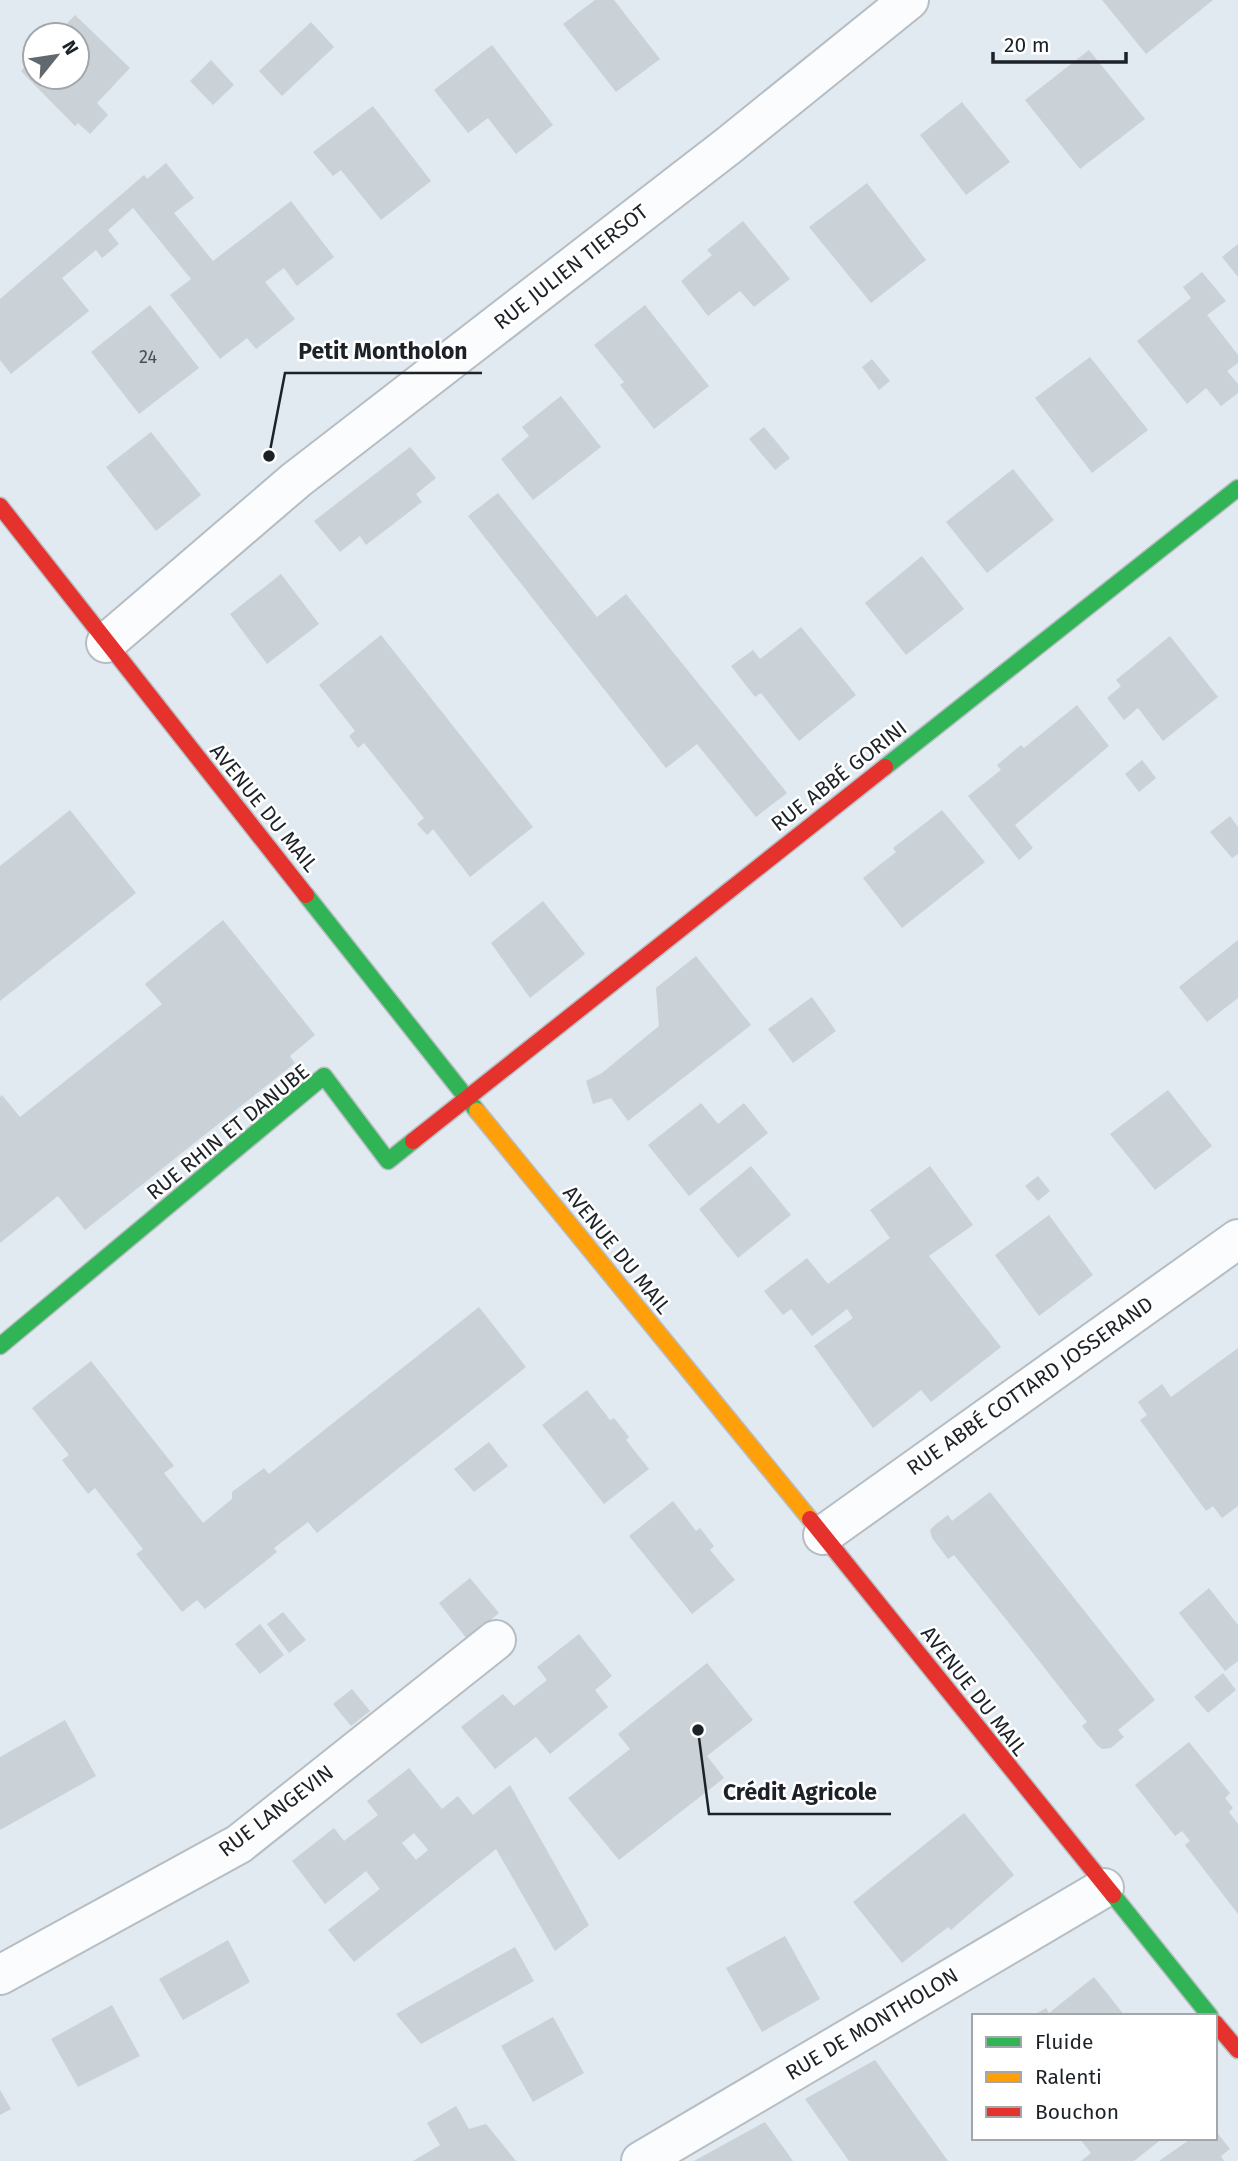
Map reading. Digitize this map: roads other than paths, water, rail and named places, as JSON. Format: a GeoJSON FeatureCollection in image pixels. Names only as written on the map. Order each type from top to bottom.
{"type":"FeatureCollection","features":[{"type":"Feature","properties":{"kind":"main road","name":"RUE ABBÉ GORINI"},"geometry":{"type":"LineString","coordinates":[[466,1098],[1238,488]]}},
{"type":"Feature","properties":{"kind":"main road","name":"AVENUE DU MAIL"},"geometry":{"type":"LineString","coordinates":[[0,506],[466,1098],[823,1535],[1207,2014]]}},
{"type":"Feature","properties":{"kind":"main road","name":"RUE RHIN ET DANUBE"},"geometry":{"type":"LineString","coordinates":[[0,1346],[324,1076],[388,1161],[466,1098]]}},
{"type":"Feature","properties":{"kind":"main road"},"geometry":{"type":"LineString","coordinates":[[1217,2025],[1238,2050]]}},
{"type":"Feature","properties":{"kind":"street","name":"RUE JULIEN TIERSOT"},"geometry":{"type":"LineString","coordinates":[[106,643],[296,480],[728,146],[909,0]]}},
{"type":"Feature","properties":{"kind":"street","name":"RUE ABBÉ COTTARD JOSSERAND"},"geometry":{"type":"LineString","coordinates":[[823,1535],[1238,1239]]}},
{"type":"Feature","properties":{"kind":"street","name":"RUE LANGEVIN"},"geometry":{"type":"LineString","coordinates":[[0,1975],[239,1844],[496,1640]]}},
{"type":"Feature","properties":{"kind":"street","name":"RUE DE MONTHOLON"},"geometry":{"type":"LineString","coordinates":[[641,2161],[1104,1888]]}},
{"type":"Feature","properties":{"kind":"place","name":"Petit Montholon"},"geometry":{"type":"Point","coordinates":[269,456]}},
{"type":"Feature","properties":{"kind":"place","name":"Crédit Agricole"},"geometry":{"type":"Point","coordinates":[698,1730]}}]}
